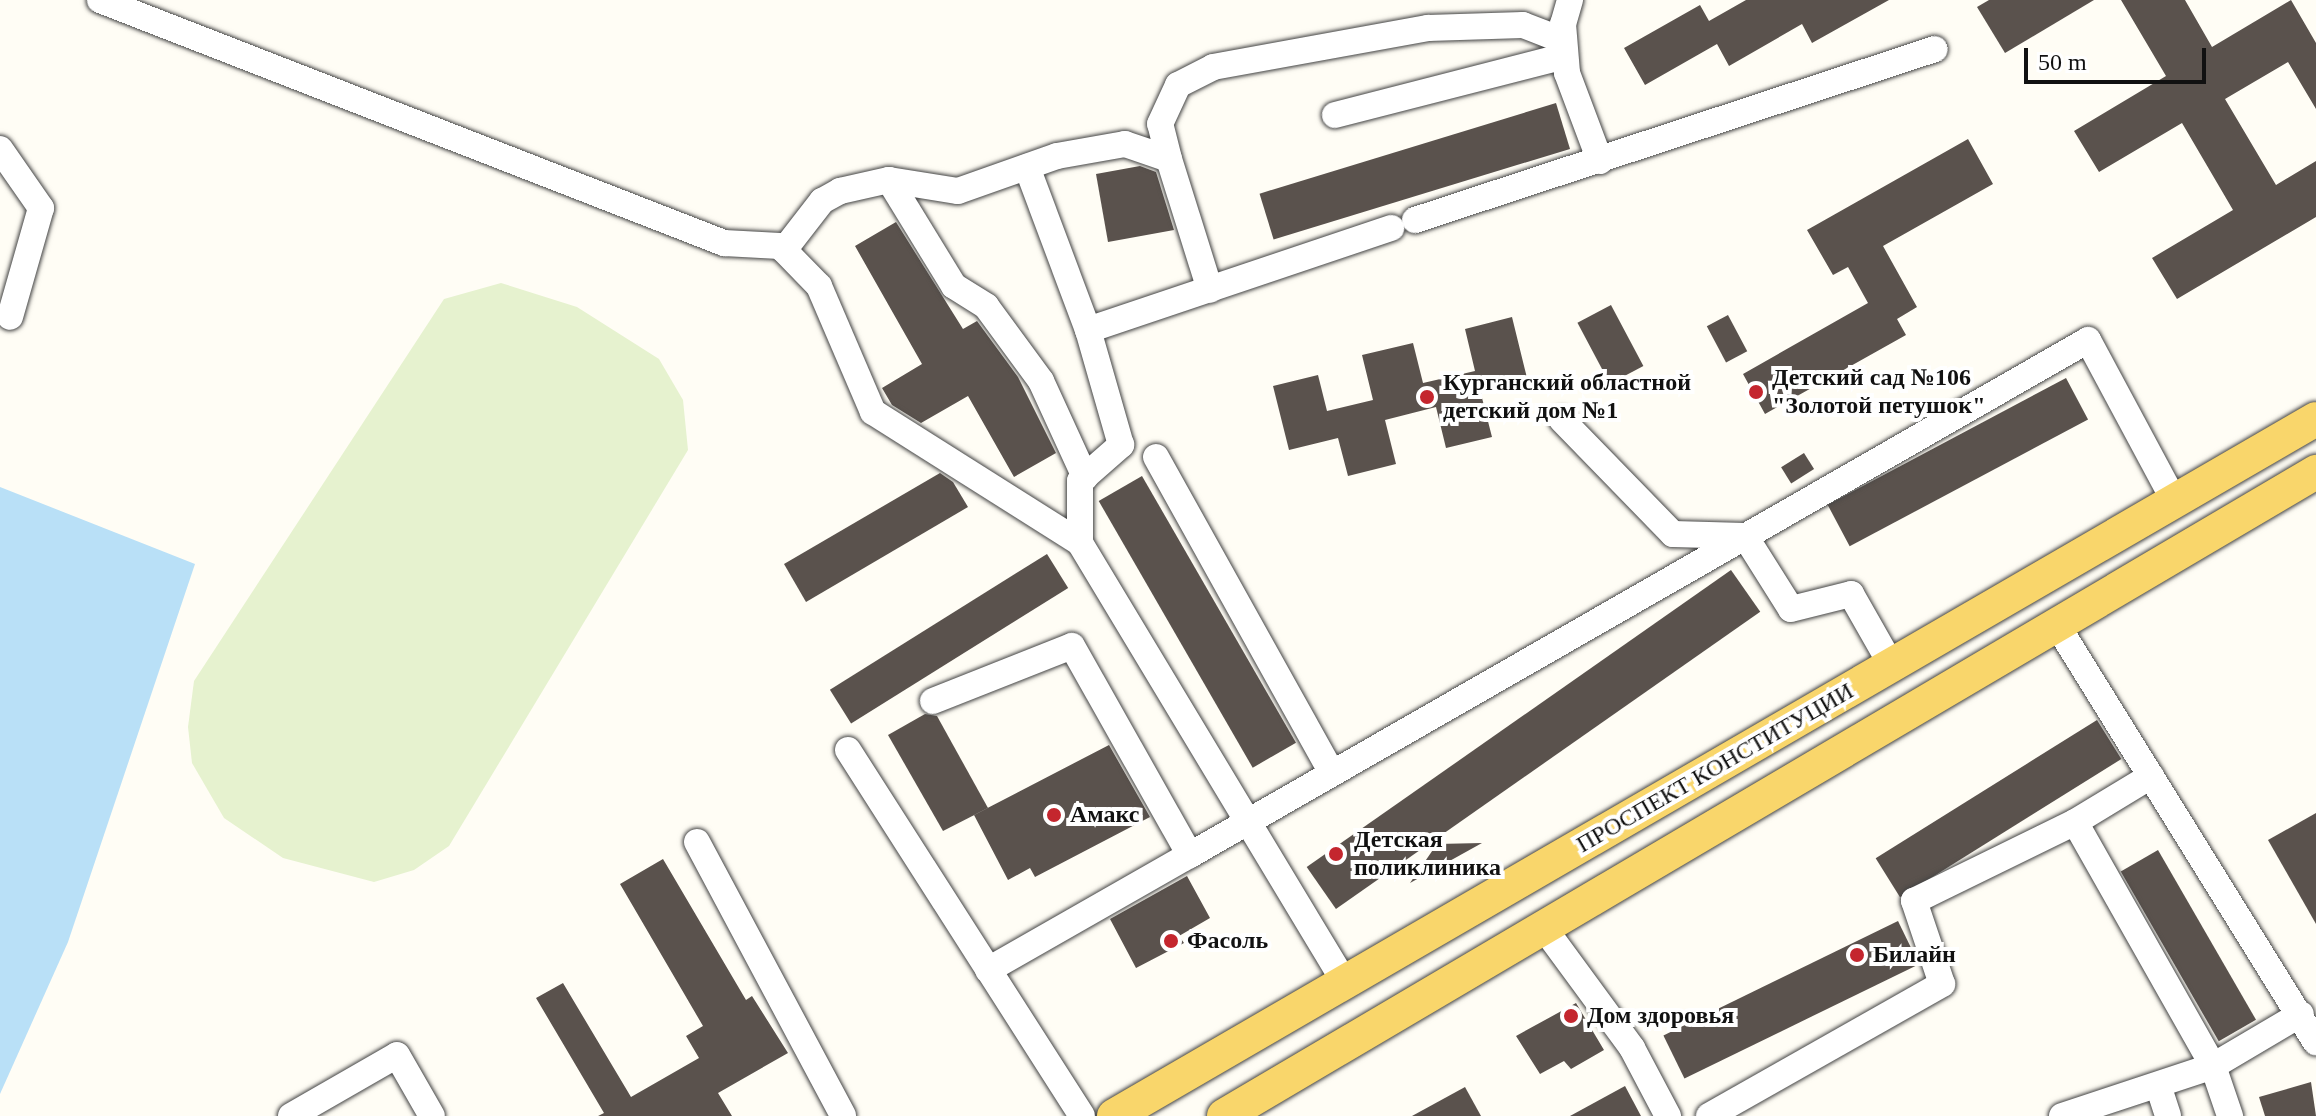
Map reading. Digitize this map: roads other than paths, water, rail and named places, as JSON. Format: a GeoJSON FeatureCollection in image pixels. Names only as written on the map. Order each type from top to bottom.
{"type":"FeatureCollection","features":[{"type":"Feature","properties":{"kind":"main road","name":"ПРОСПЕКТ КОНСТИТУЦИИ"},"geometry":{"type":"LineString","coordinates":[[1114,1116],[1893,668],[2316,419]]}},
{"type":"Feature","properties":{"kind":"main road","name":"ПРОСПЕКТ КОНСТИТУЦИИ"},"geometry":{"type":"LineString","coordinates":[[1224,1116],[2316,472]]}},
{"type":"Feature","properties":{"kind":"main road"},"geometry":{"type":"LineString","coordinates":[[1893,668],[1917,708]]}},
{"type":"Feature","properties":{"kind":"main road"},"geometry":{"type":"LineString","coordinates":[[1303,1008],[1331,1053]]}},
{"type":"Feature","properties":{"kind":"lane"},"geometry":{"type":"LineString","coordinates":[[100,0],[724,243],[784,250],[819,286],[873,412],[1080,543],[1345,983]]}},
{"type":"Feature","properties":{"kind":"lane"},"geometry":{"type":"LineString","coordinates":[[1570,0],[1565,48],[1600,161]]}},
{"type":"Feature","properties":{"kind":"lane"},"geometry":{"type":"LineString","coordinates":[[1210,290],[1160,124],[1178,85],[1213,67],[1428,28],[1523,25],[1565,48]]}},
{"type":"Feature","properties":{"kind":"lane"},"geometry":{"type":"LineString","coordinates":[[1335,115],[1565,48]]}},
{"type":"Feature","properties":{"kind":"lane"},"geometry":{"type":"LineString","coordinates":[[1088,330],[1935,49]]}},
{"type":"Feature","properties":{"kind":"lane"},"geometry":{"type":"LineString","coordinates":[[784,250],[822,201],[889,180],[958,191],[1027,167],[1125,144],[1169,159]]}},
{"type":"Feature","properties":{"kind":"lane"},"geometry":{"type":"LineString","coordinates":[[0,149],[41,208],[10,317]]}},
{"type":"Feature","properties":{"kind":"lane"},"geometry":{"type":"LineString","coordinates":[[1027,167],[1088,330],[1121,445],[1085,477]]}},
{"type":"Feature","properties":{"kind":"lane"},"geometry":{"type":"LineString","coordinates":[[889,180],[954,286],[986,306],[1041,381],[1085,477],[1080,543]]}},
{"type":"Feature","properties":{"kind":"lane"},"geometry":{"type":"LineString","coordinates":[[988,970],[2088,340],[2175,502]]}},
{"type":"Feature","properties":{"kind":"lane"},"geometry":{"type":"LineString","coordinates":[[1562,420],[1673,534],[1745,536]]}},
{"type":"Feature","properties":{"kind":"lane"},"geometry":{"type":"LineString","coordinates":[[1156,457],[1331,772]]}},
{"type":"Feature","properties":{"kind":"lane"},"geometry":{"type":"LineString","coordinates":[[1745,536],[1791,609],[1851,594],[1893,668]]}},
{"type":"Feature","properties":{"kind":"lane"},"geometry":{"type":"LineString","coordinates":[[2057,625],[2316,1042]]}},
{"type":"Feature","properties":{"kind":"lane"},"geometry":{"type":"LineString","coordinates":[[933,701],[1072,646],[1190,855]]}},
{"type":"Feature","properties":{"kind":"lane"},"geometry":{"type":"LineString","coordinates":[[848,750],[1082,1116]]}},
{"type":"Feature","properties":{"kind":"lane"},"geometry":{"type":"LineString","coordinates":[[1709,1116],[1942,984],[1914,901],[2075,822],[2151,776]]}},
{"type":"Feature","properties":{"kind":"lane"},"geometry":{"type":"LineString","coordinates":[[2075,822],[2213,1066],[2230,1116]]}},
{"type":"Feature","properties":{"kind":"lane"},"geometry":{"type":"LineString","coordinates":[[697,842],[843,1116]]}},
{"type":"Feature","properties":{"kind":"lane"},"geometry":{"type":"LineString","coordinates":[[1544,928],[1632,1048],[1668,1116]]}},
{"type":"Feature","properties":{"kind":"lane"},"geometry":{"type":"LineString","coordinates":[[2062,1116],[2159,1088],[2213,1066],[2301,1014]]}},
{"type":"Feature","properties":{"kind":"lane"},"geometry":{"type":"LineString","coordinates":[[291,1116],[397,1055],[432,1116]]}},
{"type":"Feature","properties":{"kind":"lane"},"geometry":{"type":"LineString","coordinates":[[2159,1088],[2168,1116]]}},
{"type":"Feature","properties":{"kind":"water"},"geometry":{"type":"Polygon","coordinates":[[[0,487],[195,564],[68,942],[0,1094],[0,487]]]}},
{"type":"Feature","properties":{"kind":"place","name":"Детский сад №106 \"Золотой петушок\""},"geometry":{"type":"Point","coordinates":[1756,392]}},
{"type":"Feature","properties":{"kind":"place","name":"Курганский областной детский дом №1"},"geometry":{"type":"Point","coordinates":[1427,397]}},
{"type":"Feature","properties":{"kind":"place","name":"Амакс"},"geometry":{"type":"Point","coordinates":[1054,815]}},
{"type":"Feature","properties":{"kind":"place","name":"Детская поликлиника"},"geometry":{"type":"Point","coordinates":[1336,854]}},
{"type":"Feature","properties":{"kind":"place","name":"Фасоль"},"geometry":{"type":"Point","coordinates":[1171,941]}},
{"type":"Feature","properties":{"kind":"place","name":"Билайн"},"geometry":{"type":"Point","coordinates":[1857,955]}},
{"type":"Feature","properties":{"kind":"place","name":"Дом здоровья"},"geometry":{"type":"Point","coordinates":[1571,1016]}}]}
